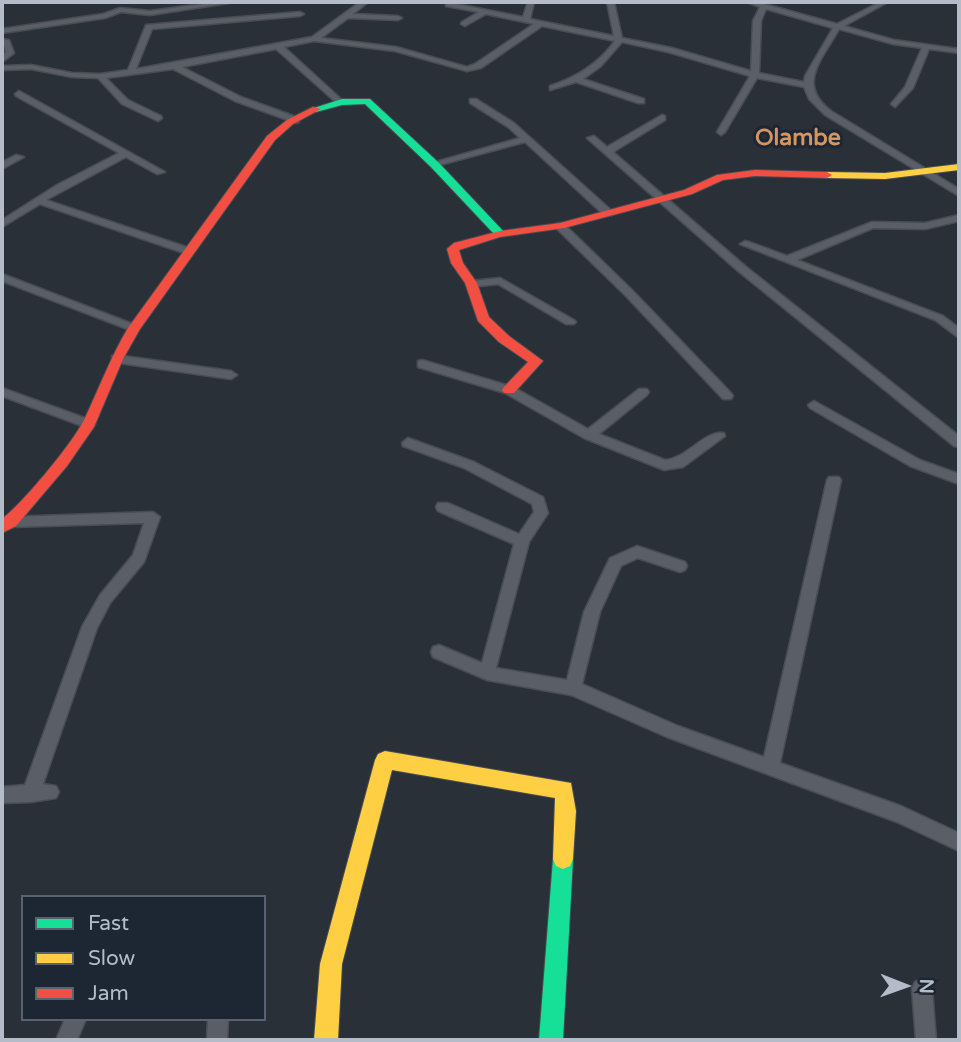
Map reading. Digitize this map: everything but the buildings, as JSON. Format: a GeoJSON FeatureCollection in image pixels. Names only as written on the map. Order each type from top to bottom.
{"type":"FeatureCollection","features":[{"type":"Feature","properties":{"kind":"street"},"geometry":{"type":"LineString","coordinates":[[2,32],[105,16],[120,10],[150,13],[231,2]]}},
{"type":"Feature","properties":{"kind":"street"},"geometry":{"type":"LineString","coordinates":[[314,38],[364,2]]}},
{"type":"Feature","properties":{"kind":"street"},"geometry":{"type":"LineString","coordinates":[[526,22],[531,2]]}},
{"type":"Feature","properties":{"kind":"street"},"geometry":{"type":"LineString","coordinates":[[553,88],[579,80],[609,55],[619,41],[611,2]]}},
{"type":"Feature","properties":{"kind":"street"},"geometry":{"type":"LineString","coordinates":[[750,2],[893,42],[959,51]]}},
{"type":"Feature","properties":{"kind":"street"},"geometry":{"type":"LineString","coordinates":[[885,2],[837,27],[807,85],[812,99],[828,114],[959,193]]}},
{"type":"Feature","properties":{"kind":"street"},"geometry":{"type":"LineString","coordinates":[[449,4],[465,5],[483,13],[669,50],[755,75],[807,85]]}},
{"type":"Feature","properties":{"kind":"street"},"geometry":{"type":"LineString","coordinates":[[721,132],[755,75],[757,20],[764,6]]}},
{"type":"Feature","properties":{"kind":"street"},"geometry":{"type":"LineString","coordinates":[[465,24],[483,13]]}},
{"type":"Feature","properties":{"kind":"street"},"geometry":{"type":"LineString","coordinates":[[131,72],[149,27],[300,14]]}},
{"type":"Feature","properties":{"kind":"street"},"geometry":{"type":"LineString","coordinates":[[345,16],[398,18]]}},
{"type":"Feature","properties":{"kind":"street"},"geometry":{"type":"LineString","coordinates":[[2,68],[31,67],[72,75],[100,76],[174,66],[314,38],[396,49],[467,69],[474,68],[539,24]]}},
{"type":"Feature","properties":{"kind":"street"},"geometry":{"type":"LineString","coordinates":[[2,41],[6,42],[10,53],[2,60]]}},
{"type":"Feature","properties":{"kind":"street"},"geometry":{"type":"LineString","coordinates":[[277,45],[339,102]]}},
{"type":"Feature","properties":{"kind":"street"},"geometry":{"type":"LineString","coordinates":[[895,104],[909,89],[927,47]]}},
{"type":"Feature","properties":{"kind":"street"},"geometry":{"type":"LineString","coordinates":[[434,68],[444,62]]}},
{"type":"Feature","properties":{"kind":"street"},"geometry":{"type":"LineString","coordinates":[[174,66],[238,99],[296,120]]}},
{"type":"Feature","properties":{"kind":"street"},"geometry":{"type":"LineString","coordinates":[[100,76],[115,96],[127,106],[158,118]]}},
{"type":"Feature","properties":{"kind":"street"},"geometry":{"type":"LineString","coordinates":[[579,80],[641,101]]}},
{"type":"Feature","properties":{"kind":"street"},"geometry":{"type":"LineString","coordinates":[[19,94],[160,172]]}},
{"type":"Feature","properties":{"kind":"street"},"geometry":{"type":"LineString","coordinates":[[6,525],[62,462],[89,424],[116,359],[134,328],[271,138],[284,125],[339,102],[359,100],[372,104],[500,234]]}},
{"type":"Feature","properties":{"kind":"street"},"geometry":{"type":"LineString","coordinates":[[473,101],[511,125],[608,213]]}},
{"type":"Feature","properties":{"kind":"street"},"geometry":{"type":"LineString","coordinates":[[608,151],[662,118]]}},
{"type":"Feature","properties":{"kind":"street"},"geometry":{"type":"LineString","coordinates":[[592,138],[660,200],[959,443]]}},
{"type":"Feature","properties":{"kind":"street"},"geometry":{"type":"LineString","coordinates":[[435,165],[527,139]]}},
{"type":"Feature","properties":{"kind":"street"},"geometry":{"type":"LineString","coordinates":[[2,224],[87,172],[127,153]]}},
{"type":"Feature","properties":{"kind":"street"},"geometry":{"type":"LineString","coordinates":[[2,166],[19,157]]}},
{"type":"Feature","properties":{"kind":"street"},"geometry":{"type":"LineString","coordinates":[[509,390],[536,361],[494,330],[478,310],[471,284],[454,256],[453,249],[458,245],[500,234],[560,226],[688,192],[721,177],[885,176],[959,167]]}},
{"type":"Feature","properties":{"kind":"street"},"geometry":{"type":"LineString","coordinates":[[40,201],[188,251]]}},
{"type":"Feature","properties":{"kind":"street"},"geometry":{"type":"LineString","coordinates":[[788,260],[872,225],[925,226],[959,218]]}},
{"type":"Feature","properties":{"kind":"street"},"geometry":{"type":"LineString","coordinates":[[560,226],[629,293],[727,396]]}},
{"type":"Feature","properties":{"kind":"street"},"geometry":{"type":"LineString","coordinates":[[746,244],[939,318],[959,334]]}},
{"type":"Feature","properties":{"kind":"street"},"geometry":{"type":"LineString","coordinates":[[2,277],[134,328]]}},
{"type":"Feature","properties":{"kind":"street"},"geometry":{"type":"LineString","coordinates":[[471,284],[500,281],[570,322]]}},
{"type":"Feature","properties":{"kind":"street"},"geometry":{"type":"LineString","coordinates":[[116,359],[231,374]]}},
{"type":"Feature","properties":{"kind":"street"},"geometry":{"type":"LineString","coordinates":[[422,364],[509,390],[589,435],[671,466],[719,436]]}},
{"type":"Feature","properties":{"kind":"street"},"geometry":{"type":"LineString","coordinates":[[2,392],[89,424]]}},
{"type":"Feature","properties":{"kind":"street"},"geometry":{"type":"LineString","coordinates":[[589,435],[643,393]]}},
{"type":"Feature","properties":{"kind":"street"},"geometry":{"type":"LineString","coordinates":[[814,405],[915,463],[959,479]]}},
{"type":"Feature","properties":{"kind":"street"},"geometry":{"type":"LineString","coordinates":[[408,443],[469,465],[538,501],[541,513],[522,541],[487,673]]}},
{"type":"Feature","properties":{"kind":"street"},"geometry":{"type":"LineString","coordinates":[[771,768],[834,480]]}},
{"type":"Feature","properties":{"kind":"street"},"geometry":{"type":"LineString","coordinates":[[443,507],[522,541]]}},
{"type":"Feature","properties":{"kind":"street"},"geometry":{"type":"LineString","coordinates":[[6,525],[153,517],[139,558],[105,598],[90,627],[31,793]]}},
{"type":"Feature","properties":{"kind":"street"},"geometry":{"type":"LineString","coordinates":[[573,688],[592,612],[615,562],[637,552],[680,566]]}},
{"type":"Feature","properties":{"kind":"street"},"geometry":{"type":"LineString","coordinates":[[439,652],[487,673],[573,688],[673,732],[901,815],[959,842]]}},
{"type":"Feature","properties":{"kind":"street"},"geometry":{"type":"LineString","coordinates":[[326,1040],[331,964],[385,760],[564,790],[566,811],[551,1040]]}},
{"type":"Feature","properties":{"kind":"street"},"geometry":{"type":"LineString","coordinates":[[2,795],[50,792]]}},
{"type":"Feature","properties":{"kind":"street"},"geometry":{"type":"LineString","coordinates":[[922,989],[926,1040]]}},
{"type":"Feature","properties":{"kind":"street"},"geometry":{"type":"LineString","coordinates":[[66,1040],[75,1021]]}},
{"type":"Feature","properties":{"kind":"street"},"geometry":{"type":"LineString","coordinates":[[217,1040],[218,1021]]}},
{"type":"Feature","properties":{"kind":"traffic: fast"},"geometry":{"type":"LineString","coordinates":[[316,109],[342,102],[367,101],[435,165],[500,234]]}},
{"type":"Feature","properties":{"kind":"traffic: fast"},"geometry":{"type":"LineString","coordinates":[[551,1040],[563,859]]}},
{"type":"Feature","properties":{"kind":"traffic: slow"},"geometry":{"type":"LineString","coordinates":[[827,175],[885,176],[959,167]]}},
{"type":"Feature","properties":{"kind":"traffic: slow"},"geometry":{"type":"LineString","coordinates":[[326,1040],[331,964],[385,760],[564,790],[566,811],[563,859]]}},
{"type":"Feature","properties":{"kind":"traffic: jam"},"geometry":{"type":"LineString","coordinates":[[2,527],[10,522],[62,462],[89,424],[116,359],[134,328],[271,138],[290,122],[316,109]]}},
{"type":"Feature","properties":{"kind":"traffic: jam"},"geometry":{"type":"LineString","coordinates":[[509,390],[536,361],[504,339],[483,318],[471,283],[457,263],[453,249],[458,245],[500,234],[560,226],[688,192],[721,177],[755,173],[827,175]]}},
{"type":"Feature","properties":{"kind":"district","name":"Olambe"},"geometry":{"type":"Point","coordinates":[798,139]}}]}
